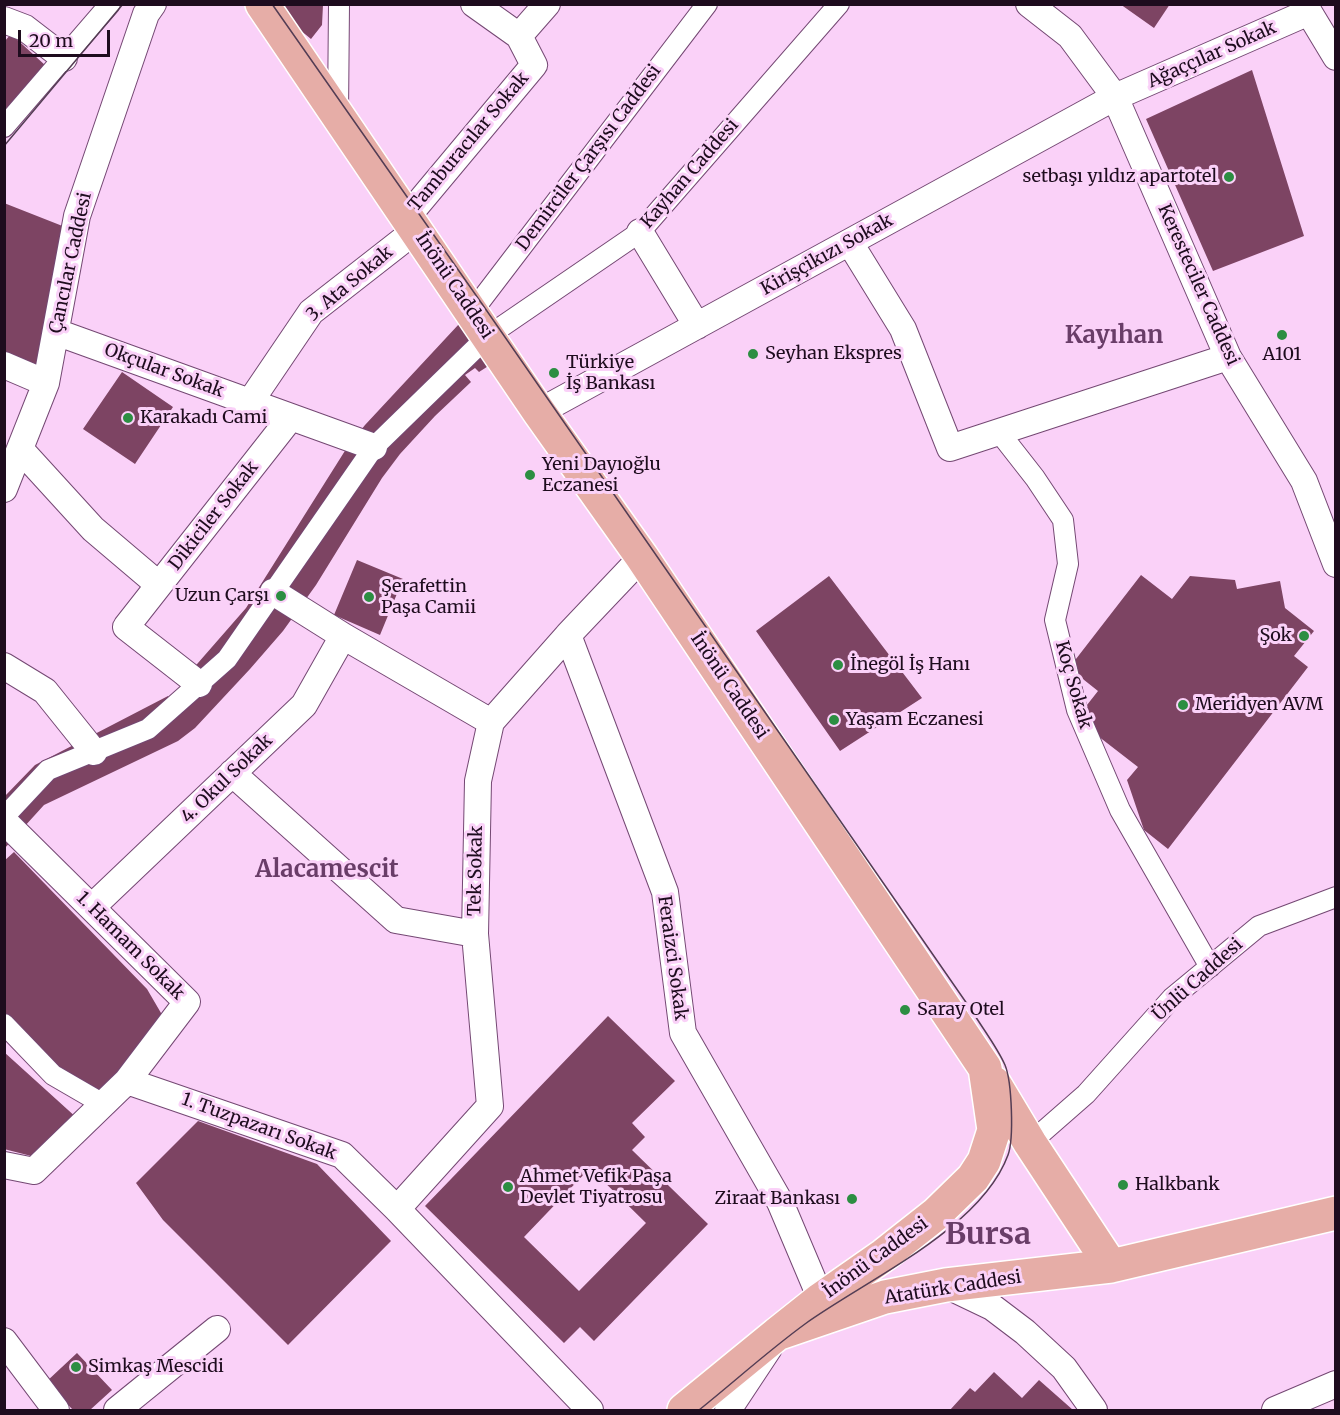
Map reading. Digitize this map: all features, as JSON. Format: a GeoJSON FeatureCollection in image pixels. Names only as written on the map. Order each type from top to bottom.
{"type":"FeatureCollection","features":[{"type":"Feature","properties":{"kind":"main road","name":"İnönü Caddesi"},"geometry":{"type":"LineString","coordinates":[[262,4],[539,412],[642,557],[985,1068],[994,1130],[984,1161],[973,1178],[936,1214],[777,1334]]}},
{"type":"Feature","properties":{"kind":"main road"},"geometry":{"type":"LineString","coordinates":[[985,1068],[1030,1143],[1111,1266]]}},
{"type":"Feature","properties":{"kind":"main road","name":"Atatürk Caddesi"},"geometry":{"type":"LineString","coordinates":[[684,1410],[777,1334],[885,1297],[946,1285],[1111,1266],[1335,1213]]}},
{"type":"Feature","properties":{"kind":"street"},"geometry":{"type":"LineString","coordinates":[[4,128],[110,4]]}},
{"type":"Feature","properties":{"kind":"street","name":"Çancılar Caddesi"},"geometry":{"type":"LineString","coordinates":[[4,489],[46,383],[77,216],[146,14],[153,4]]}},
{"type":"Feature","properties":{"kind":"street"},"geometry":{"type":"LineString","coordinates":[[338,117],[339,4]]}},
{"type":"Feature","properties":{"kind":"street"},"geometry":{"type":"LineString","coordinates":[[474,4],[519,36],[547,4]]}},
{"type":"Feature","properties":{"kind":"street","name":"Demirciler Çarşısı Caddesi"},"geometry":{"type":"LineString","coordinates":[[480,324],[707,4]]}},
{"type":"Feature","properties":{"kind":"street","name":"Kayhan Caddesi"},"geometry":{"type":"LineString","coordinates":[[480,324],[640,232],[839,4]]}},
{"type":"Feature","properties":{"kind":"street","name":"Keresteciler Caddesi"},"geometry":{"type":"LineString","coordinates":[[1029,4],[1070,36],[1115,97],[1228,357],[1304,481],[1335,564]]}},
{"type":"Feature","properties":{"kind":"street"},"geometry":{"type":"LineString","coordinates":[[1308,7],[1335,17]]}},
{"type":"Feature","properties":{"kind":"street"},"geometry":{"type":"LineString","coordinates":[[1308,7],[1335,57]]}},
{"type":"Feature","properties":{"kind":"street","name":"Ağaççılar Sokak"},"geometry":{"type":"LineString","coordinates":[[1115,97],[1308,7]]}},
{"type":"Feature","properties":{"kind":"street"},"geometry":{"type":"LineString","coordinates":[[4,20],[26,28],[64,58]]}},
{"type":"Feature","properties":{"kind":"street","name":"Tamburacılar Sokak"},"geometry":{"type":"LineString","coordinates":[[411,224],[534,65],[519,36]]}},
{"type":"Feature","properties":{"kind":"street","name":"Kirişçikızı Sokak"},"geometry":{"type":"LineString","coordinates":[[539,412],[1115,97]]}},
{"type":"Feature","properties":{"kind":"street","name":"3. Ata Sokak"},"geometry":{"type":"LineString","coordinates":[[250,402],[311,312],[411,224]]}},
{"type":"Feature","properties":{"kind":"street"},"geometry":{"type":"LineString","coordinates":[[640,232],[697,326]]}},
{"type":"Feature","properties":{"kind":"street"},"geometry":{"type":"LineString","coordinates":[[850,243],[903,329],[950,448],[1228,357]]}},
{"type":"Feature","properties":{"kind":"street"},"geometry":{"type":"LineString","coordinates":[[4,819],[48,771],[148,729],[227,659],[374,447],[480,324]]}},
{"type":"Feature","properties":{"kind":"street","name":"Okçular Sokak"},"geometry":{"type":"LineString","coordinates":[[56,332],[374,447]]}},
{"type":"Feature","properties":{"kind":"street"},"geometry":{"type":"LineString","coordinates":[[4,365],[46,383]]}},
{"type":"Feature","properties":{"kind":"street","name":"Dikiciler Sokak"},"geometry":{"type":"LineString","coordinates":[[198,684],[126,627],[291,417]]}},
{"type":"Feature","properties":{"kind":"street","name":"Koç Sokak"},"geometry":{"type":"LineString","coordinates":[[999,432],[1035,478],[1063,520],[1068,564],[1055,620],[1077,710],[1120,810],[1210,967]]}},
{"type":"Feature","properties":{"kind":"street"},"geometry":{"type":"LineString","coordinates":[[20,449],[93,529],[159,585]]}},
{"type":"Feature","properties":{"kind":"street","name":"Tek Sokak"},"geometry":{"type":"LineString","coordinates":[[397,1209],[490,1106],[475,934],[478,781],[491,722],[568,635],[642,557]]}},
{"type":"Feature","properties":{"kind":"street"},"geometry":{"type":"LineString","coordinates":[[273,592],[342,636],[491,722]]}},
{"type":"Feature","properties":{"kind":"street","name":"Feraizci Sokak"},"geometry":{"type":"LineString","coordinates":[[568,635],[665,892],[683,1033],[780,1202],[821,1299]]}},
{"type":"Feature","properties":{"kind":"street","name":"4. Okul Sokak"},"geometry":{"type":"LineString","coordinates":[[92,908],[304,705],[342,636]]}},
{"type":"Feature","properties":{"kind":"street"},"geometry":{"type":"LineString","coordinates":[[4,666],[45,691],[94,752]]}},
{"type":"Feature","properties":{"kind":"street"},"geometry":{"type":"LineString","coordinates":[[232,774],[396,920],[475,934]]}},
{"type":"Feature","properties":{"kind":"street","name":"1. Hamam Sokak"},"geometry":{"type":"LineString","coordinates":[[4,819],[187,1002],[128,1081]]}},
{"type":"Feature","properties":{"kind":"street","name":"Ünlü Caddesi"},"geometry":{"type":"LineString","coordinates":[[1030,1143],[1086,1094],[1172,998],[1259,926],[1335,897]]}},
{"type":"Feature","properties":{"kind":"street"},"geometry":{"type":"LineString","coordinates":[[4,1024],[53,1075],[103,1104]]}},
{"type":"Feature","properties":{"kind":"street"},"geometry":{"type":"LineString","coordinates":[[4,1165],[34,1171],[128,1081]]}},
{"type":"Feature","properties":{"kind":"street","name":"1. Tuzpazarı Sokak"},"geometry":{"type":"LineString","coordinates":[[128,1081],[342,1155],[590,1410]]}},
{"type":"Feature","properties":{"kind":"street"},"geometry":{"type":"LineString","coordinates":[[946,1285],[992,1307],[1025,1332],[1064,1368],[1094,1410]]}},
{"type":"Feature","properties":{"kind":"street"},"geometry":{"type":"LineString","coordinates":[[117,1410],[217,1329]]}},
{"type":"Feature","properties":{"kind":"street"},"geometry":{"type":"LineString","coordinates":[[728,1410],[765,1356],[777,1334]]}},
{"type":"Feature","properties":{"kind":"street"},"geometry":{"type":"LineString","coordinates":[[4,1341],[56,1410]]}},
{"type":"Feature","properties":{"kind":"street"},"geometry":{"type":"LineString","coordinates":[[1275,1410],[1335,1384]]}},
{"type":"Feature","properties":{"kind":"building"},"geometry":{"type":"Polygon","coordinates":[[[1120,4],[1170,4],[1154,28],[1120,4]]]}},
{"type":"Feature","properties":{"kind":"building"},"geometry":{"type":"Polygon","coordinates":[[[282,5],[323,5],[322,25],[311,39],[300,30],[282,5]]]}},
{"type":"Feature","properties":{"kind":"building"},"geometry":{"type":"Polygon","coordinates":[[[11,34],[46,66],[4,113],[4,42],[11,34]]]}},
{"type":"Feature","properties":{"kind":"building","name":"setbaşı yıldız apartotel"},"geometry":{"type":"Polygon","coordinates":[[[1252,70],[1304,236],[1213,271],[1146,119],[1252,70]]]}},
{"type":"Feature","properties":{"kind":"building"},"geometry":{"type":"Polygon","coordinates":[[[4,203],[65,227],[37,377],[4,358],[4,203]]]}},
{"type":"Feature","properties":{"kind":"building","name":"Uzun Çarşı"},"geometry":{"type":"Polygon","coordinates":[[[459,324],[493,363],[479,372],[475,368],[465,375],[471,382],[400,454],[382,478],[316,585],[283,631],[195,728],[178,741],[44,805],[4,849],[4,797],[35,765],[168,696],[171,701],[191,685],[184,679],[246,608],[348,446],[459,324]]]}},
{"type":"Feature","properties":{"kind":"building","name":"Karakadı Cami"},"geometry":{"type":"Polygon","coordinates":[[[122,372],[173,407],[135,464],[83,429],[122,372]]]}},
{"type":"Feature","properties":{"kind":"building","name":"Şerafettin Paşa Camii"},"geometry":{"type":"Polygon","coordinates":[[[357,560],[403,579],[380,635],[334,615],[357,560]]]}},
{"type":"Feature","properties":{"kind":"building","name":"Meridyen AVM"},"geometry":{"type":"Polygon","coordinates":[[[1141,575],[1172,599],[1190,576],[1235,580],[1237,589],[1280,581],[1285,608],[1314,631],[1294,656],[1308,667],[1168,849],[1144,830],[1127,780],[1138,767],[1076,719],[1098,691],[1069,668],[1141,575]]]}},
{"type":"Feature","properties":{"kind":"building","name":"İnegöl İş Hanı"},"geometry":{"type":"Polygon","coordinates":[[[829,576],[922,698],[840,751],[756,631],[829,576]]]}},
{"type":"Feature","properties":{"kind":"building"},"geometry":{"type":"Polygon","coordinates":[[[14,852],[147,989],[168,1025],[102,1101],[61,1074],[4,1017],[4,861],[14,852]]]}},
{"type":"Feature","properties":{"kind":"building","name":"Ahmet Vefik Paşa Devlet Tiyatrosu"},"geometry":{"type":"Polygon","coordinates":[[[608,1016],[675,1081],[632,1123],[645,1137],[632,1150],[708,1224],[594,1341],[580,1327],[564,1343],[425,1206],[608,1016]],[[590,1168],[524,1237],[579,1291],[646,1223],[590,1168]]]}},
{"type":"Feature","properties":{"kind":"building"},"geometry":{"type":"Polygon","coordinates":[[[4,1052],[78,1119],[39,1158],[4,1149],[4,1052]]]}},
{"type":"Feature","properties":{"kind":"building"},"geometry":{"type":"Polygon","coordinates":[[[198,1121],[317,1164],[391,1241],[288,1345],[163,1220],[136,1183],[198,1121]]]}},
{"type":"Feature","properties":{"kind":"building","name":"Simkaş Mescidi"},"geometry":{"type":"Polygon","coordinates":[[[77,1353],[112,1390],[90,1410],[73,1410],[46,1382],[77,1353]]]}},
{"type":"Feature","properties":{"kind":"building"},"geometry":{"type":"Polygon","coordinates":[[[994,1372],[1022,1398],[1039,1380],[1073,1410],[950,1410],[970,1388],[975,1392],[994,1372]]]}},
{"type":"Feature","properties":{"kind":"tram line"},"geometry":{"type":"LineString","coordinates":[[4,146],[123,4]]}},
{"type":"Feature","properties":{"kind":"tram line"},"geometry":{"type":"LineString","coordinates":[[272,4],[972,1011],[1005,1065],[1011,1097],[1010,1147],[994,1182],[973,1206],[919,1251],[805,1324],[699,1410]]}},
{"type":"Feature","properties":{"kind":"place","name":"setbaşı yıldız apartotel"},"geometry":{"type":"Point","coordinates":[1229,177]}},
{"type":"Feature","properties":{"kind":"place","name":"A101"},"geometry":{"type":"Point","coordinates":[1282,335]}},
{"type":"Feature","properties":{"kind":"place","name":"Seyhan Ekspres"},"geometry":{"type":"Point","coordinates":[753,354]}},
{"type":"Feature","properties":{"kind":"place","name":"Türkiye İş Bankası"},"geometry":{"type":"Point","coordinates":[554,373]}},
{"type":"Feature","properties":{"kind":"place","name":"Karakadı Cami"},"geometry":{"type":"Point","coordinates":[128,418]}},
{"type":"Feature","properties":{"kind":"place","name":"Yeni Dayıoğlu Eczanesi"},"geometry":{"type":"Point","coordinates":[530,475]}},
{"type":"Feature","properties":{"kind":"place","name":"Uzun Çarşı"},"geometry":{"type":"Point","coordinates":[281,596]}},
{"type":"Feature","properties":{"kind":"place","name":"Şerafettin Paşa Camii"},"geometry":{"type":"Point","coordinates":[369,597]}},
{"type":"Feature","properties":{"kind":"place","name":"Şok"},"geometry":{"type":"Point","coordinates":[1304,636]}},
{"type":"Feature","properties":{"kind":"place","name":"İnegöl İş Hanı"},"geometry":{"type":"Point","coordinates":[838,665]}},
{"type":"Feature","properties":{"kind":"place","name":"Meridyen AVM"},"geometry":{"type":"Point","coordinates":[1183,705]}},
{"type":"Feature","properties":{"kind":"place","name":"Yaşam Eczanesi"},"geometry":{"type":"Point","coordinates":[834,720]}},
{"type":"Feature","properties":{"kind":"place","name":"Saray Otel"},"geometry":{"type":"Point","coordinates":[905,1010]}},
{"type":"Feature","properties":{"kind":"place","name":"Halkbank"},"geometry":{"type":"Point","coordinates":[1123,1185]}},
{"type":"Feature","properties":{"kind":"place","name":"Ahmet Vefik Paşa Devlet Tiyatrosu"},"geometry":{"type":"Point","coordinates":[508,1187]}},
{"type":"Feature","properties":{"kind":"place","name":"Ziraat Bankası"},"geometry":{"type":"Point","coordinates":[852,1199]}},
{"type":"Feature","properties":{"kind":"place","name":"Simkaş Mescidi"},"geometry":{"type":"Point","coordinates":[76,1367]}},
{"type":"Feature","properties":{"kind":"district","name":"Kayıhan"},"geometry":{"type":"Point","coordinates":[1114,336]}},
{"type":"Feature","properties":{"kind":"district","name":"Alacamescit"},"geometry":{"type":"Point","coordinates":[327,870]}},
{"type":"Feature","properties":{"kind":"district","name":"Bursa"},"geometry":{"type":"Point","coordinates":[988,1236]}}]}
